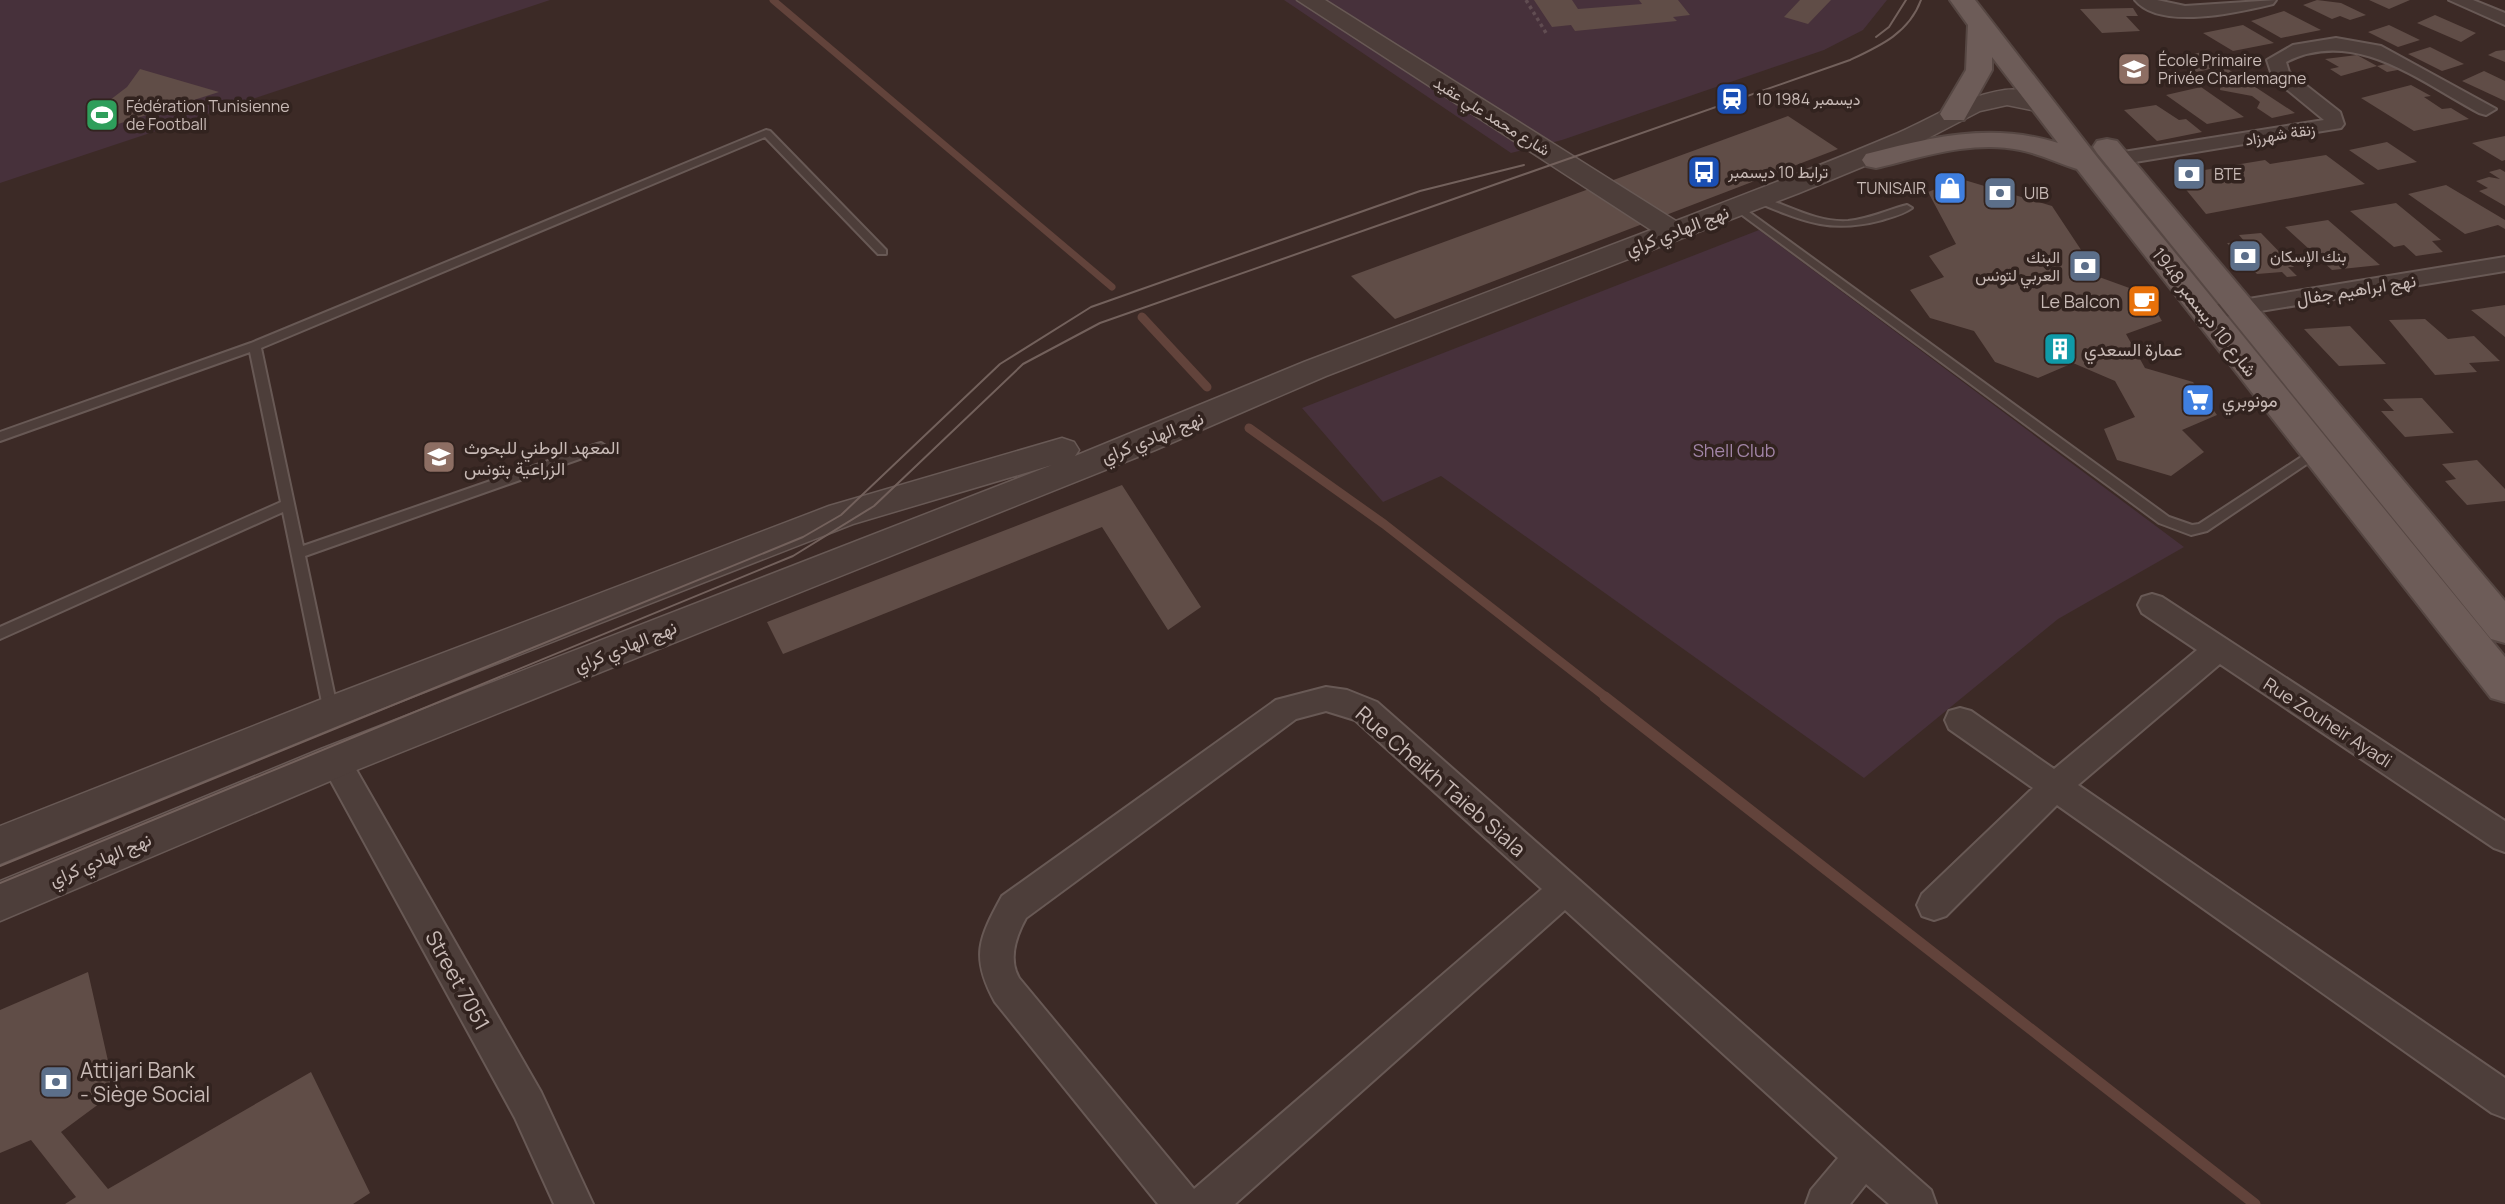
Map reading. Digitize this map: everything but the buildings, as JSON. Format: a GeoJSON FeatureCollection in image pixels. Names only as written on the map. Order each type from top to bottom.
{"type":"FeatureCollection","features":[{"type":"Feature","properties":{"kind":"main road","name":"شارع 10 ديسمبر 1948"},"geometry":{"type":"LineString","coordinates":[[1977,9],[2063,106],[2207,313],[2317,453],[2494,657],[2505,686]]}},
{"type":"Feature","properties":{"kind":"main road"},"geometry":{"type":"LineString","coordinates":[[1954,114],[1979,70],[1977,9]]}},
{"type":"Feature","properties":{"kind":"main road","name":"شارع 10 ديسمبر 1948"},"geometry":{"type":"LineString","coordinates":[[2063,106],[2102,161],[2240,307],[2505,628]]}},
{"type":"Feature","properties":{"kind":"main road"},"geometry":{"type":"LineString","coordinates":[[1876,160],[1978,139],[2032,144],[2102,161]]}},
{"type":"Feature","properties":{"kind":"street","name":"شارع محمد علي عقيد"},"geometry":{"type":"LineString","coordinates":[[1309,0],[1674,232]]}},
{"type":"Feature","properties":{"kind":"street"},"geometry":{"type":"LineString","coordinates":[[2144,0],[2156,9],[2168,11],[2221,8],[2267,0]]}},
{"type":"Feature","properties":{"kind":"street"},"geometry":{"type":"LineString","coordinates":[[2458,0],[2505,20]]}},
{"type":"Feature","properties":{"kind":"street","name":"زنقة شهرزاد"},"geometry":{"type":"LineString","coordinates":[[2102,161],[2334,124],[2333,116],[2280,74],[2276,60],[2298,47],[2334,42],[2354,43],[2374,50],[2486,109]]}},
{"type":"Feature","properties":{"kind":"street","name":"نهج الهادي كراي"},"geometry":{"type":"LineString","coordinates":[[0,901],[335,761],[1143,442],[1251,395],[1790,187],[1903,140],[1954,114],[1996,98],[2023,98],[2063,106]]}},
{"type":"Feature","properties":{"kind":"street","name":"نهج الهادي كراي"},"geometry":{"type":"LineString","coordinates":[[1790,187],[2063,106]]}},
{"type":"Feature","properties":{"kind":"street","name":"نهج ابراهيم جفال"},"geometry":{"type":"LineString","coordinates":[[2207,313],[2504,264]]}},
{"type":"Feature","properties":{"kind":"street","name":"نهج الهادي كراي"},"geometry":{"type":"LineString","coordinates":[[0,845],[331,712],[841,515],[1251,395]]}},
{"type":"Feature","properties":{"kind":"street","name":"Rue Zouheir Ayadi"},"geometry":{"type":"LineString","coordinates":[[2152,605],[2505,838]]}},
{"type":"Feature","properties":{"kind":"street"},"geometry":{"type":"LineString","coordinates":[[1934,905],[2054,787],[2218,649]]}},
{"type":"Feature","properties":{"kind":"street","name":"Rue Cheikh Taieb Siala"},"geometry":{"type":"LineString","coordinates":[[1182,1204],[1007,990],[999,976],[998,938],[1014,907],[1287,709],[1326,699],[1347,702],[1366,711],[1917,1204]]}},
{"type":"Feature","properties":{"kind":"street"},"geometry":{"type":"LineString","coordinates":[[1960,720],[2505,1100]]}},
{"type":"Feature","properties":{"kind":"street","name":"Street 7051"},"geometry":{"type":"LineString","coordinates":[[335,761],[528,1105],[577,1201]]}},
{"type":"Feature","properties":{"kind":"street"},"geometry":{"type":"LineString","coordinates":[[1206,1204],[1564,890]]}},
{"type":"Feature","properties":{"kind":"street"},"geometry":{"type":"LineString","coordinates":[[1825,1204],[1864,1157]]}},
{"type":"Feature","properties":{"kind":"lane"},"geometry":{"type":"LineString","coordinates":[[0,437],[255,346],[766,132],[882,252]]}},
{"type":"Feature","properties":{"kind":"lane"},"geometry":{"type":"LineString","coordinates":[[1748,203],[1842,227],[1867,223],[1906,208]]}},
{"type":"Feature","properties":{"kind":"lane"},"geometry":{"type":"LineString","coordinates":[[1748,203],[2164,520],[2191,530],[2202,528],[2317,453]]}},
{"type":"Feature","properties":{"kind":"lane"},"geometry":{"type":"LineString","coordinates":[[255,346],[331,712]]}},
{"type":"Feature","properties":{"kind":"lane"},"geometry":{"type":"LineString","coordinates":[[298,553],[601,447]]}},
{"type":"Feature","properties":{"kind":"lane"},"geometry":{"type":"LineString","coordinates":[[0,633],[288,504]]}},
{"type":"Feature","properties":{"kind":"path"},"geometry":{"type":"LineString","coordinates":[[1526,0],[1546,33]]}},
{"type":"Feature","properties":{"kind":"green space","name":"Fédération Tunisienne de Football"},"geometry":{"type":"Polygon","coordinates":[[[0,0],[550,0],[0,183],[0,0]]]}},
{"type":"Feature","properties":{"kind":"green space"},"geometry":{"type":"Polygon","coordinates":[[[1284,0],[1887,0],[1863,30],[1824,50],[1562,140],[1511,153],[1284,0]]]}},
{"type":"Feature","properties":{"kind":"green space","name":"Shell Club"},"geometry":{"type":"Polygon","coordinates":[[[1759,230],[2184,547],[2058,619],[1864,778],[1441,476],[1383,502],[1302,408],[1759,230]]]}},
{"type":"Feature","properties":{"kind":"waterway"},"geometry":{"type":"LineString","coordinates":[[773,0],[1112,287]]}},
{"type":"Feature","properties":{"kind":"waterway"},"geometry":{"type":"LineString","coordinates":[[1142,317],[1207,387]]}},
{"type":"Feature","properties":{"kind":"waterway"},"geometry":{"type":"LineString","coordinates":[[1249,428],[1384,524],[1607,698]]}},
{"type":"Feature","properties":{"kind":"waterway"},"geometry":{"type":"LineString","coordinates":[[1605,697],[2255,1204]]}},
{"type":"Feature","properties":{"kind":"tram line"},"geometry":{"type":"LineString","coordinates":[[1876,37],[1889,27],[1906,0]]}},
{"type":"Feature","properties":{"kind":"tram line"},"geometry":{"type":"LineString","coordinates":[[0,883],[793,556],[874,506],[1023,364],[1100,323],[1850,60],[1882,44],[1901,30],[1921,0]]}},
{"type":"Feature","properties":{"kind":"tram line"},"geometry":{"type":"LineString","coordinates":[[0,866],[803,537],[841,515],[1000,364],[1091,307],[1420,191],[1524,165]]}},
{"type":"Feature","properties":{"kind":"place","name":"École Primaire Privée Charlemagne"},"geometry":{"type":"Point","coordinates":[2134,69]}},
{"type":"Feature","properties":{"kind":"place","name":"10 ديسمبر 1984"},"geometry":{"type":"Point","coordinates":[1732,99]}},
{"type":"Feature","properties":{"kind":"place","name":"Fédération Tunisienne de Football"},"geometry":{"type":"Point","coordinates":[102,115]}},
{"type":"Feature","properties":{"kind":"place","name":"ترابط 10 ديسمبر"},"geometry":{"type":"Point","coordinates":[1704,172]}},
{"type":"Feature","properties":{"kind":"place","name":"BTE"},"geometry":{"type":"Point","coordinates":[2189,174]}},
{"type":"Feature","properties":{"kind":"place","name":"TUNISAIR"},"geometry":{"type":"Point","coordinates":[1950,188]}},
{"type":"Feature","properties":{"kind":"place","name":"UIB"},"geometry":{"type":"Point","coordinates":[2000,193]}},
{"type":"Feature","properties":{"kind":"place","name":"بنك الإسكان"},"geometry":{"type":"Point","coordinates":[2245,256]}},
{"type":"Feature","properties":{"kind":"place","name":"البنك العربي لتونس"},"geometry":{"type":"Point","coordinates":[2085,266]}},
{"type":"Feature","properties":{"kind":"place","name":"Le Balcon"},"geometry":{"type":"Point","coordinates":[2144,301]}},
{"type":"Feature","properties":{"kind":"place","name":"عمارة السعدي"},"geometry":{"type":"Point","coordinates":[2060,349]}},
{"type":"Feature","properties":{"kind":"place","name":"مونوبري"},"geometry":{"type":"Point","coordinates":[2198,400]}},
{"type":"Feature","properties":{"kind":"place","name":"المعهد الوطني للبحوث الزراعية بتونس"},"geometry":{"type":"Point","coordinates":[439,457]}},
{"type":"Feature","properties":{"kind":"place","name":"Attijari Bank - Siège Social"},"geometry":{"type":"Point","coordinates":[56,1082]}}]}
